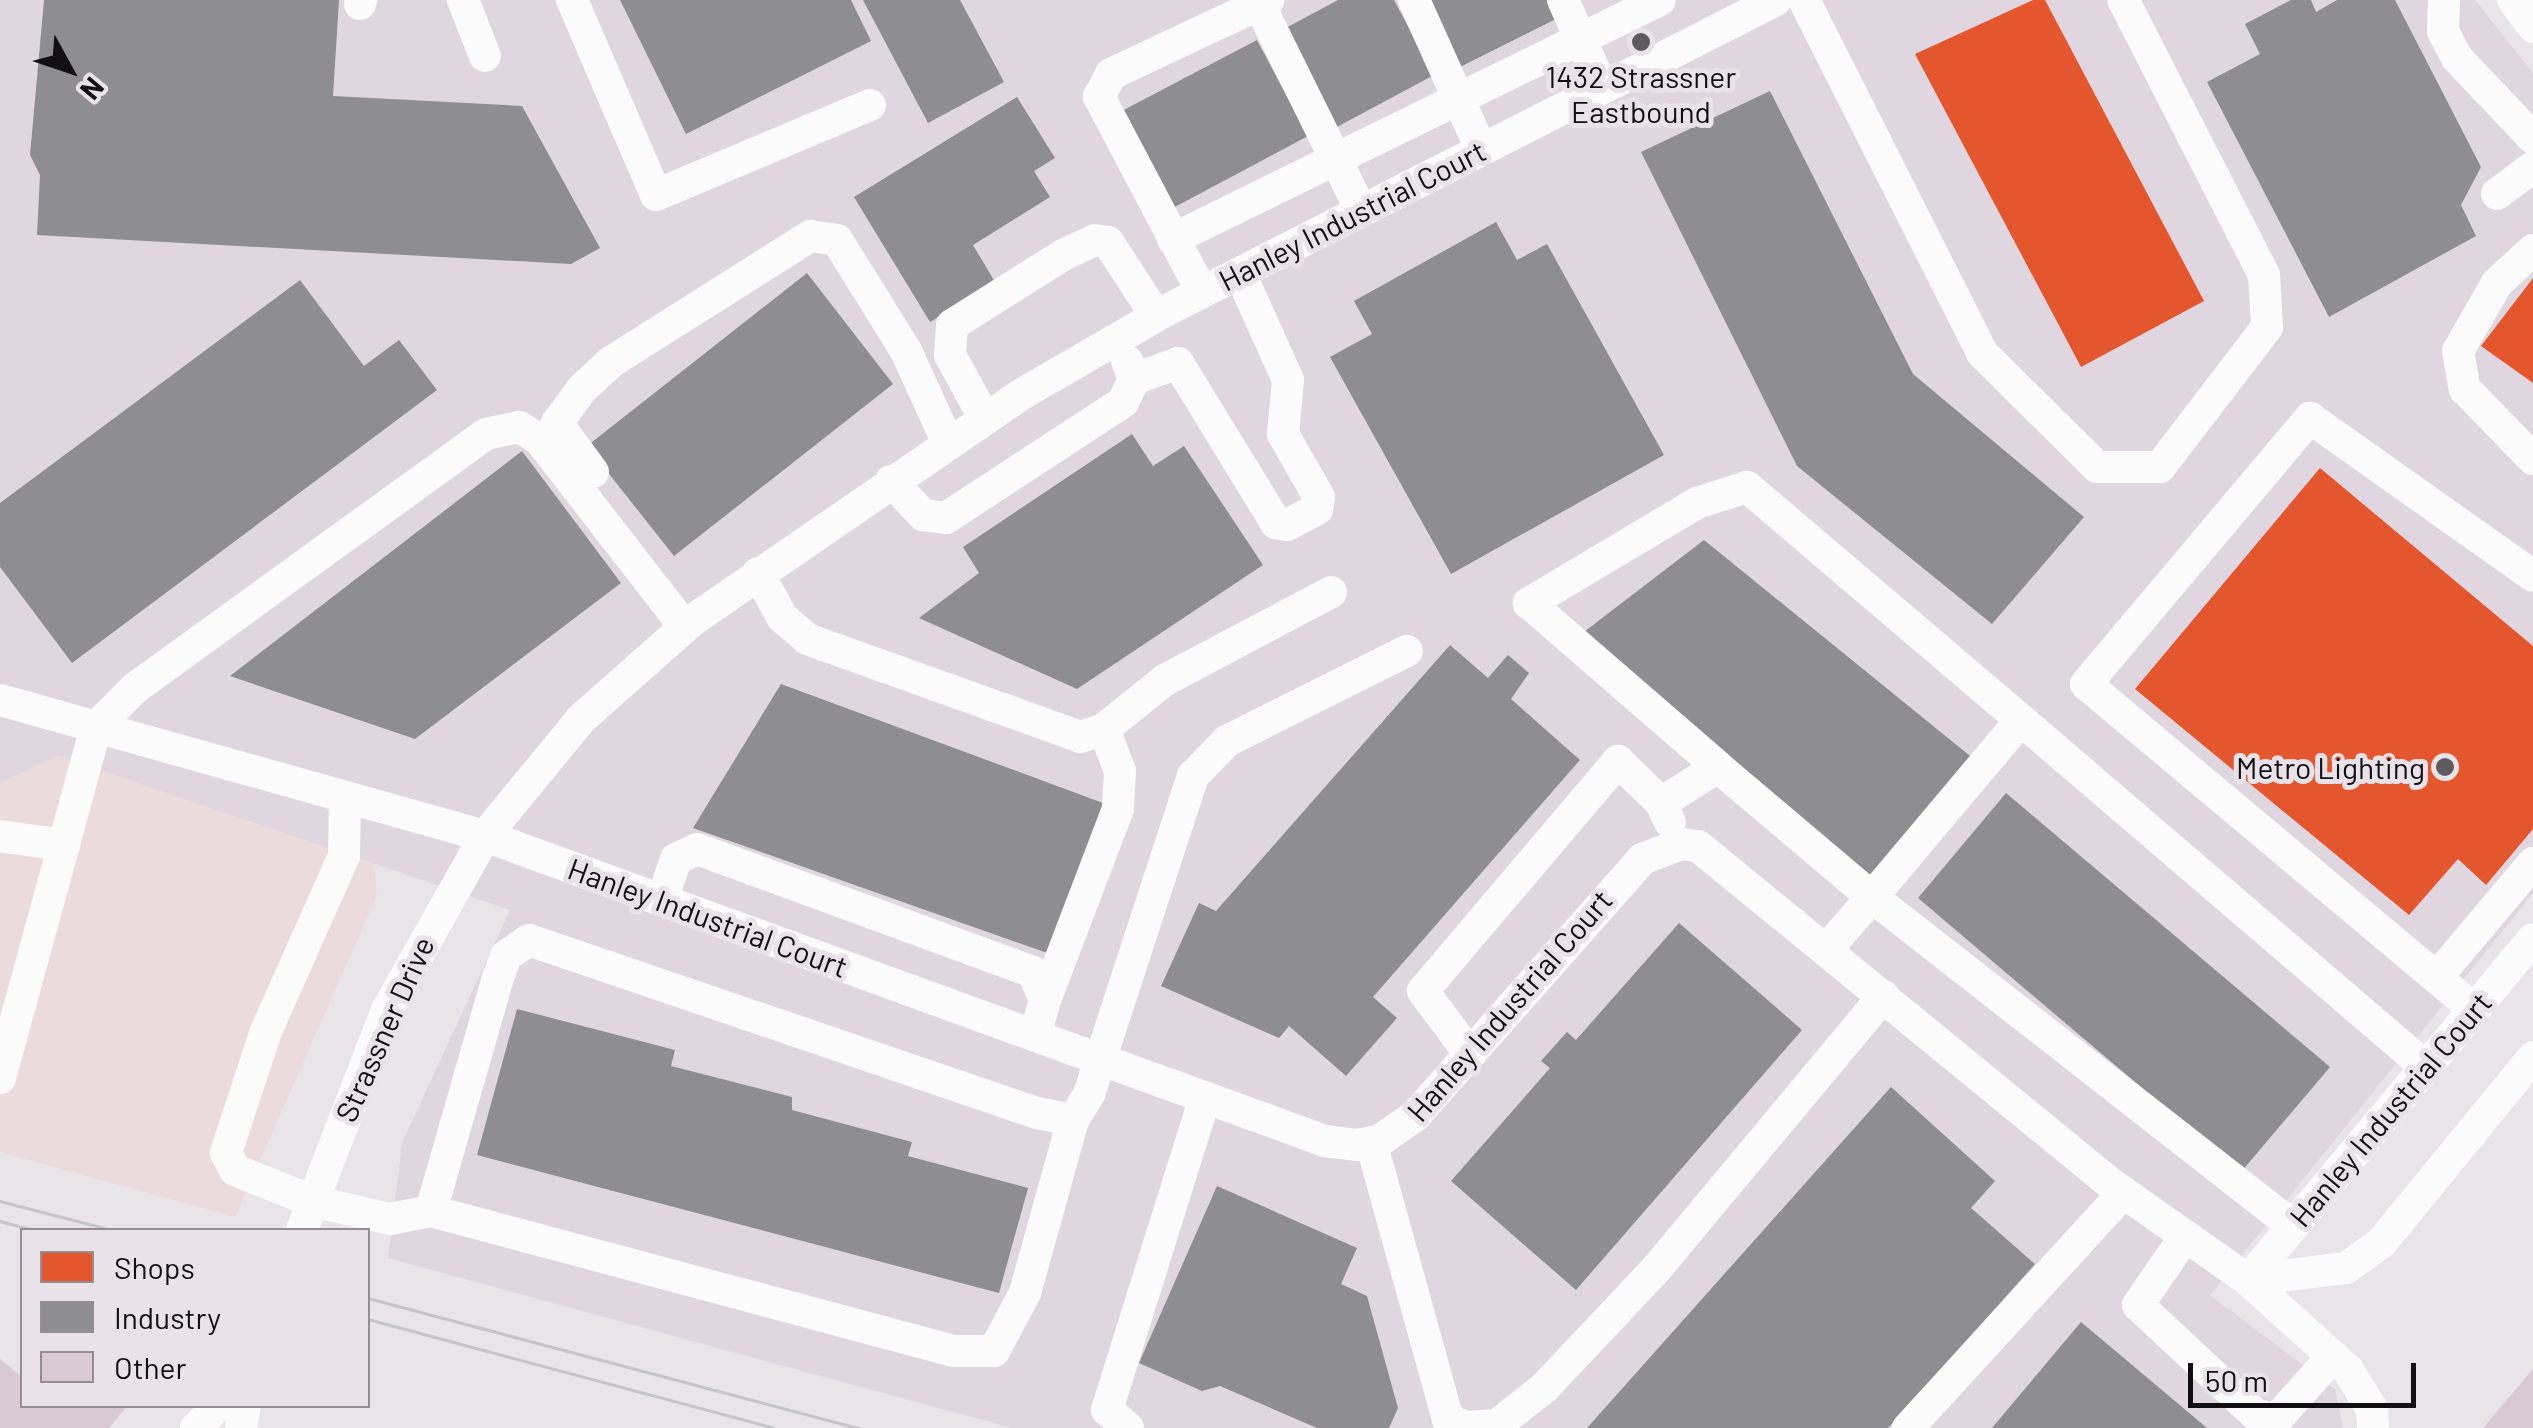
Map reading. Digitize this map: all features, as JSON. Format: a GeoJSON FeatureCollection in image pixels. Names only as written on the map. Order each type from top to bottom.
{"type":"FeatureCollection","features":[{"type":"Feature","properties":{"kind":"street"},"geometry":{"type":"LineString","coordinates":[[464,0],[485,56]]}},
{"type":"Feature","properties":{"kind":"street"},"geometry":{"type":"LineString","coordinates":[[572,0],[656,195],[870,105]]}},
{"type":"Feature","properties":{"kind":"street"},"geometry":{"type":"LineString","coordinates":[[1414,0],[1481,149]]}},
{"type":"Feature","properties":{"kind":"street"},"geometry":{"type":"LineString","coordinates":[[1563,0],[1602,88]]}},
{"type":"Feature","properties":{"kind":"street"},"geometry":{"type":"LineString","coordinates":[[1173,240],[1660,0]]}},
{"type":"Feature","properties":{"kind":"street","name":"Hanley Industrial Court"},"geometry":{"type":"LineString","coordinates":[[485,836],[581,719],[692,622],[948,442],[1156,316],[1602,88],[1727,11],[1776,0]]}},
{"type":"Feature","properties":{"kind":"street"},"geometry":{"type":"LineString","coordinates":[[1804,0],[1982,353],[2096,467],[2160,467],[2267,327],[2264,275],[2122,0]]}},
{"type":"Feature","properties":{"kind":"street"},"geometry":{"type":"LineString","coordinates":[[2513,0],[2533,27]]}},
{"type":"Feature","properties":{"kind":"street"},"geometry":{"type":"LineString","coordinates":[[1202,292],[1099,97],[1111,74],[1264,2],[1334,162],[1362,210]]}},
{"type":"Feature","properties":{"kind":"street"},"geometry":{"type":"LineString","coordinates":[[2443,16],[2457,58],[2533,138]]}},
{"type":"Feature","properties":{"kind":"street"},"geometry":{"type":"LineString","coordinates":[[2498,194],[2533,166]]}},
{"type":"Feature","properties":{"kind":"street"},"geometry":{"type":"LineString","coordinates":[[692,622],[557,423],[611,362],[810,236],[837,240],[906,350],[948,442]]}},
{"type":"Feature","properties":{"kind":"street"},"geometry":{"type":"LineString","coordinates":[[985,419],[950,355],[952,325],[1063,255],[1095,240],[1108,242],[1156,316]]}},
{"type":"Feature","properties":{"kind":"street"},"geometry":{"type":"LineString","coordinates":[[2533,250],[2497,283],[2458,351],[2465,389],[2533,459]]}},
{"type":"Feature","properties":{"kind":"street"},"geometry":{"type":"LineString","coordinates":[[891,481],[923,515],[946,518],[1128,390],[1178,363],[1276,523],[1287,525],[1317,509],[1319,497],[1283,434],[1288,380],[1240,272]]}},
{"type":"Feature","properties":{"kind":"street"},"geometry":{"type":"LineString","coordinates":[[1116,339],[1128,390]]}},
{"type":"Feature","properties":{"kind":"street"},"geometry":{"type":"LineString","coordinates":[[2474,1009],[2086,684],[2310,418],[2533,576]]}},
{"type":"Feature","properties":{"kind":"street"},"geometry":{"type":"LineString","coordinates":[[0,1078],[96,727],[135,688],[500,428],[520,426],[539,439],[692,622]]}},
{"type":"Feature","properties":{"kind":"street"},"geometry":{"type":"LineString","coordinates":[[2292,1226],[1872,897],[1528,603],[1697,503],[1747,487],[2426,1066]]}},
{"type":"Feature","properties":{"kind":"street"},"geometry":{"type":"LineString","coordinates":[[758,573],[782,617],[807,639],[1080,737],[1104,729],[1165,680],[1331,592]]}},
{"type":"Feature","properties":{"kind":"street"},"geometry":{"type":"LineString","coordinates":[[345,796],[344,856],[266,1031],[226,1153],[236,1170],[307,1216],[390,1219],[431,1212],[954,1350],[994,1351],[1025,1293],[1074,1120],[1090,1094],[1098,1058],[1194,776],[1227,741],[1407,651]]}},
{"type":"Feature","properties":{"kind":"street","name":"Hanley Industrial Court"},"geometry":{"type":"LineString","coordinates":[[0,700],[485,836],[1325,1141],[1371,1142],[1415,1116],[1625,874],[1642,859],[1680,844]]}},
{"type":"Feature","properties":{"kind":"street"},"geometry":{"type":"LineString","coordinates":[[1828,948],[2021,720]]}},
{"type":"Feature","properties":{"kind":"street"},"geometry":{"type":"LineString","coordinates":[[1034,1036],[1118,810],[1120,771],[1104,729]]}},
{"type":"Feature","properties":{"kind":"street"},"geometry":{"type":"LineString","coordinates":[[1470,1053],[1423,991],[1618,761],[1661,803],[1680,844],[1719,858],[2123,1193],[2248,1280],[2333,1356],[2363,1390],[2373,1428]]}},
{"type":"Feature","properties":{"kind":"street"},"geometry":{"type":"LineString","coordinates":[[1661,803],[1718,767]]}},
{"type":"Feature","properties":{"kind":"street"},"geometry":{"type":"LineString","coordinates":[[0,836],[64,845]]}},
{"type":"Feature","properties":{"kind":"street","name":"Strassner Drive"},"geometry":{"type":"LineString","coordinates":[[307,1216],[387,1010],[485,836]]}},
{"type":"Feature","properties":{"kind":"street"},"geometry":{"type":"LineString","coordinates":[[662,900],[676,860],[697,849],[1033,972],[1045,1000]]}},
{"type":"Feature","properties":{"kind":"street"},"geometry":{"type":"LineString","coordinates":[[2437,977],[2533,862]]}},
{"type":"Feature","properties":{"kind":"street","name":"Hanley Industrial Court"},"geometry":{"type":"LineString","coordinates":[[2248,1280],[2533,939]]}},
{"type":"Feature","properties":{"kind":"street"},"geometry":{"type":"LineString","coordinates":[[431,1212],[502,967],[528,940],[1037,1113],[1074,1120]]}},
{"type":"Feature","properties":{"kind":"street"},"geometry":{"type":"LineString","coordinates":[[1371,1142],[1445,1424],[1497,1425],[1544,1388],[1714,1203],[1884,996]]}},
{"type":"Feature","properties":{"kind":"street"},"geometry":{"type":"LineString","coordinates":[[2248,1280],[2346,1268],[2381,1243],[2533,1057]]}},
{"type":"Feature","properties":{"kind":"street"},"geometry":{"type":"LineString","coordinates":[[1128,1428],[1107,1410],[1205,1097]]}},
{"type":"Feature","properties":{"kind":"street"},"geometry":{"type":"LineString","coordinates":[[1908,1428],[2123,1193]]}},
{"type":"Feature","properties":{"kind":"street"},"geometry":{"type":"LineString","coordinates":[[2184,1238],[2138,1305],[2254,1414],[2276,1420],[2333,1356]]}},
{"type":"Feature","properties":{"kind":"street"},"geometry":{"type":"LineString","coordinates":[[196,1428],[215,1408]]}},
{"type":"Feature","properties":{"kind":"shaded area"},"geometry":{"type":"Polygon","coordinates":[[[0,0],[2475,0],[2533,73],[2533,893],[2210,1295],[2335,1389],[2343,1428],[1012,1428],[388,1258],[402,1143],[510,910],[58,756],[0,783],[0,0]]]}},
{"type":"Feature","properties":{"kind":"shaded area"},"geometry":{"type":"Polygon","coordinates":[[[58,756],[372,848],[377,895],[235,1217],[0,1152],[0,783],[58,756]]]}},
{"type":"Feature","properties":{"kind":"building: Shops"},"geometry":{"type":"Polygon","coordinates":[[[2033,0],[2045,0],[2204,301],[2081,367],[1915,54],[2033,0]]]}},
{"type":"Feature","properties":{"kind":"building: Shops"},"geometry":{"type":"Polygon","coordinates":[[[2533,278],[2533,383],[2481,346],[2533,278]]]}},
{"type":"Feature","properties":{"kind":"building: Shops"},"geometry":{"type":"Polygon","coordinates":[[[2320,468],[2533,646],[2533,829],[2486,885],[2458,859],[2409,915],[2135,689],[2320,468]]]}},
{"type":"Feature","properties":{"kind":"building: Industry"},"geometry":{"type":"Polygon","coordinates":[[[44,0],[339,0],[333,96],[522,106],[600,248],[571,264],[37,235],[40,175],[30,155],[44,0]]]}},
{"type":"Feature","properties":{"kind":"building: Industry"},"geometry":{"type":"Polygon","coordinates":[[[620,0],[851,0],[871,41],[686,134],[620,0]]]}},
{"type":"Feature","properties":{"kind":"building: Industry"},"geometry":{"type":"Polygon","coordinates":[[[863,0],[960,0],[1004,82],[928,123],[863,0]]]}},
{"type":"Feature","properties":{"kind":"building: Industry"},"geometry":{"type":"Polygon","coordinates":[[[1338,0],[1394,0],[1434,75],[1335,128],[1282,30],[1338,0]]]}},
{"type":"Feature","properties":{"kind":"building: Industry"},"geometry":{"type":"Polygon","coordinates":[[[1427,0],[1552,0],[1560,17],[1458,68],[1427,0]]]}},
{"type":"Feature","properties":{"kind":"building: Industry"},"geometry":{"type":"Polygon","coordinates":[[[2291,0],[2311,0],[2316,12],[2337,0],[2395,0],[2481,167],[2461,205],[2476,236],[2329,317],[2207,82],[2260,54],[2245,24],[2291,0]]]}},
{"type":"Feature","properties":{"kind":"building: Industry"},"geometry":{"type":"Polygon","coordinates":[[[1257,40],[1308,136],[1171,209],[1120,112],[1257,40]]]}},
{"type":"Feature","properties":{"kind":"building: Industry"},"geometry":{"type":"Polygon","coordinates":[[[1770,91],[1913,374],[2084,517],[1992,624],[1797,466],[1641,152],[1770,91]]]}},
{"type":"Feature","properties":{"kind":"building: Industry"},"geometry":{"type":"Polygon","coordinates":[[[1017,97],[1055,158],[1034,171],[1050,197],[973,245],[995,282],[930,322],[854,197],[1017,97]]]}},
{"type":"Feature","properties":{"kind":"building: Industry"},"geometry":{"type":"Polygon","coordinates":[[[1496,222],[1517,260],[1547,244],[1664,455],[1451,574],[1330,357],[1372,334],[1354,301],[1496,222]]]}},
{"type":"Feature","properties":{"kind":"building: Industry"},"geometry":{"type":"Polygon","coordinates":[[[807,273],[893,384],[674,556],[587,446],[807,273]]]}},
{"type":"Feature","properties":{"kind":"building: Industry"},"geometry":{"type":"Polygon","coordinates":[[[300,280],[364,366],[399,340],[437,390],[72,663],[0,567],[0,503],[300,280]]]}},
{"type":"Feature","properties":{"kind":"building: Industry"},"geometry":{"type":"Polygon","coordinates":[[[1132,434],[1153,466],[1184,446],[1263,565],[1077,689],[919,618],[979,573],[963,547],[1132,434]]]}},
{"type":"Feature","properties":{"kind":"building: Industry"},"geometry":{"type":"Polygon","coordinates":[[[522,451],[621,583],[415,739],[230,676],[522,451]]]}},
{"type":"Feature","properties":{"kind":"building: Industry"},"geometry":{"type":"Polygon","coordinates":[[[1704,540],[1975,760],[1872,882],[1580,635],[1704,540]]]}},
{"type":"Feature","properties":{"kind":"building: Industry"},"geometry":{"type":"Polygon","coordinates":[[[1450,645],[1488,678],[1508,655],[1529,673],[1511,699],[1580,760],[1373,997],[1397,1018],[1346,1076],[1289,1026],[1279,1038],[1161,986],[1199,903],[1216,911],[1450,645]]]}},
{"type":"Feature","properties":{"kind":"building: Industry"},"geometry":{"type":"Polygon","coordinates":[[[781,684],[1103,803],[1053,955],[693,828],[781,684]]]}},
{"type":"Feature","properties":{"kind":"building: Industry"},"geometry":{"type":"Polygon","coordinates":[[[2006,793],[2330,1067],[2241,1172],[1918,898],[2006,793]]]}},
{"type":"Feature","properties":{"kind":"building: Industry"},"geometry":{"type":"Polygon","coordinates":[[[1679,923],[1802,1030],[1576,1290],[1451,1181],[1550,1068],[1541,1061],[1567,1032],[1576,1040],[1679,923]]]}},
{"type":"Feature","properties":{"kind":"building: Industry"},"geometry":{"type":"Polygon","coordinates":[[[517,1009],[675,1050],[671,1066],[792,1097],[792,1110],[912,1142],[908,1156],[1028,1188],[999,1293],[477,1155],[517,1009]]]}},
{"type":"Feature","properties":{"kind":"building: Industry"},"geometry":{"type":"Polygon","coordinates":[[[1891,1087],[1995,1181],[1971,1208],[2035,1264],[1888,1428],[1587,1428],[1891,1087]]]}},
{"type":"Feature","properties":{"kind":"building: Industry"},"geometry":{"type":"Polygon","coordinates":[[[1217,1186],[1357,1248],[1341,1284],[1367,1296],[1398,1408],[1389,1428],[1317,1428],[1220,1386],[1202,1391],[1139,1363],[1217,1186]]]}},
{"type":"Feature","properties":{"kind":"building: Industry"},"geometry":{"type":"Polygon","coordinates":[[[2081,1322],[2207,1428],[1992,1428],[2081,1322]]]}},
{"type":"Feature","properties":{"kind":"building: Other"},"geometry":{"type":"Polygon","coordinates":[[[0,1359],[20,1375],[20,1408],[125,1408],[109,1428],[0,1428],[0,1359]]]}},
{"type":"Feature","properties":{"kind":"building: Other"},"geometry":{"type":"Polygon","coordinates":[[[2533,1369],[2533,1428],[2483,1428],[2533,1369]]]}},
{"type":"Feature","properties":{"kind":"tram line"},"geometry":{"type":"LineString","coordinates":[[0,1201],[104,1228]]}},
{"type":"Feature","properties":{"kind":"tram line"},"geometry":{"type":"LineString","coordinates":[[0,1221],[26,1228]]}},
{"type":"Feature","properties":{"kind":"tram line"},"geometry":{"type":"LineString","coordinates":[[370,1299],[858,1428]]}},
{"type":"Feature","properties":{"kind":"tram line"},"geometry":{"type":"LineString","coordinates":[[370,1320],[774,1428]]}},
{"type":"Feature","properties":{"kind":"place","name":"1432 Strassner Eastbound"},"geometry":{"type":"Point","coordinates":[1641,42]}},
{"type":"Feature","properties":{"kind":"place","name":"Metro Lighting"},"geometry":{"type":"Point","coordinates":[2445,767]}}]}
